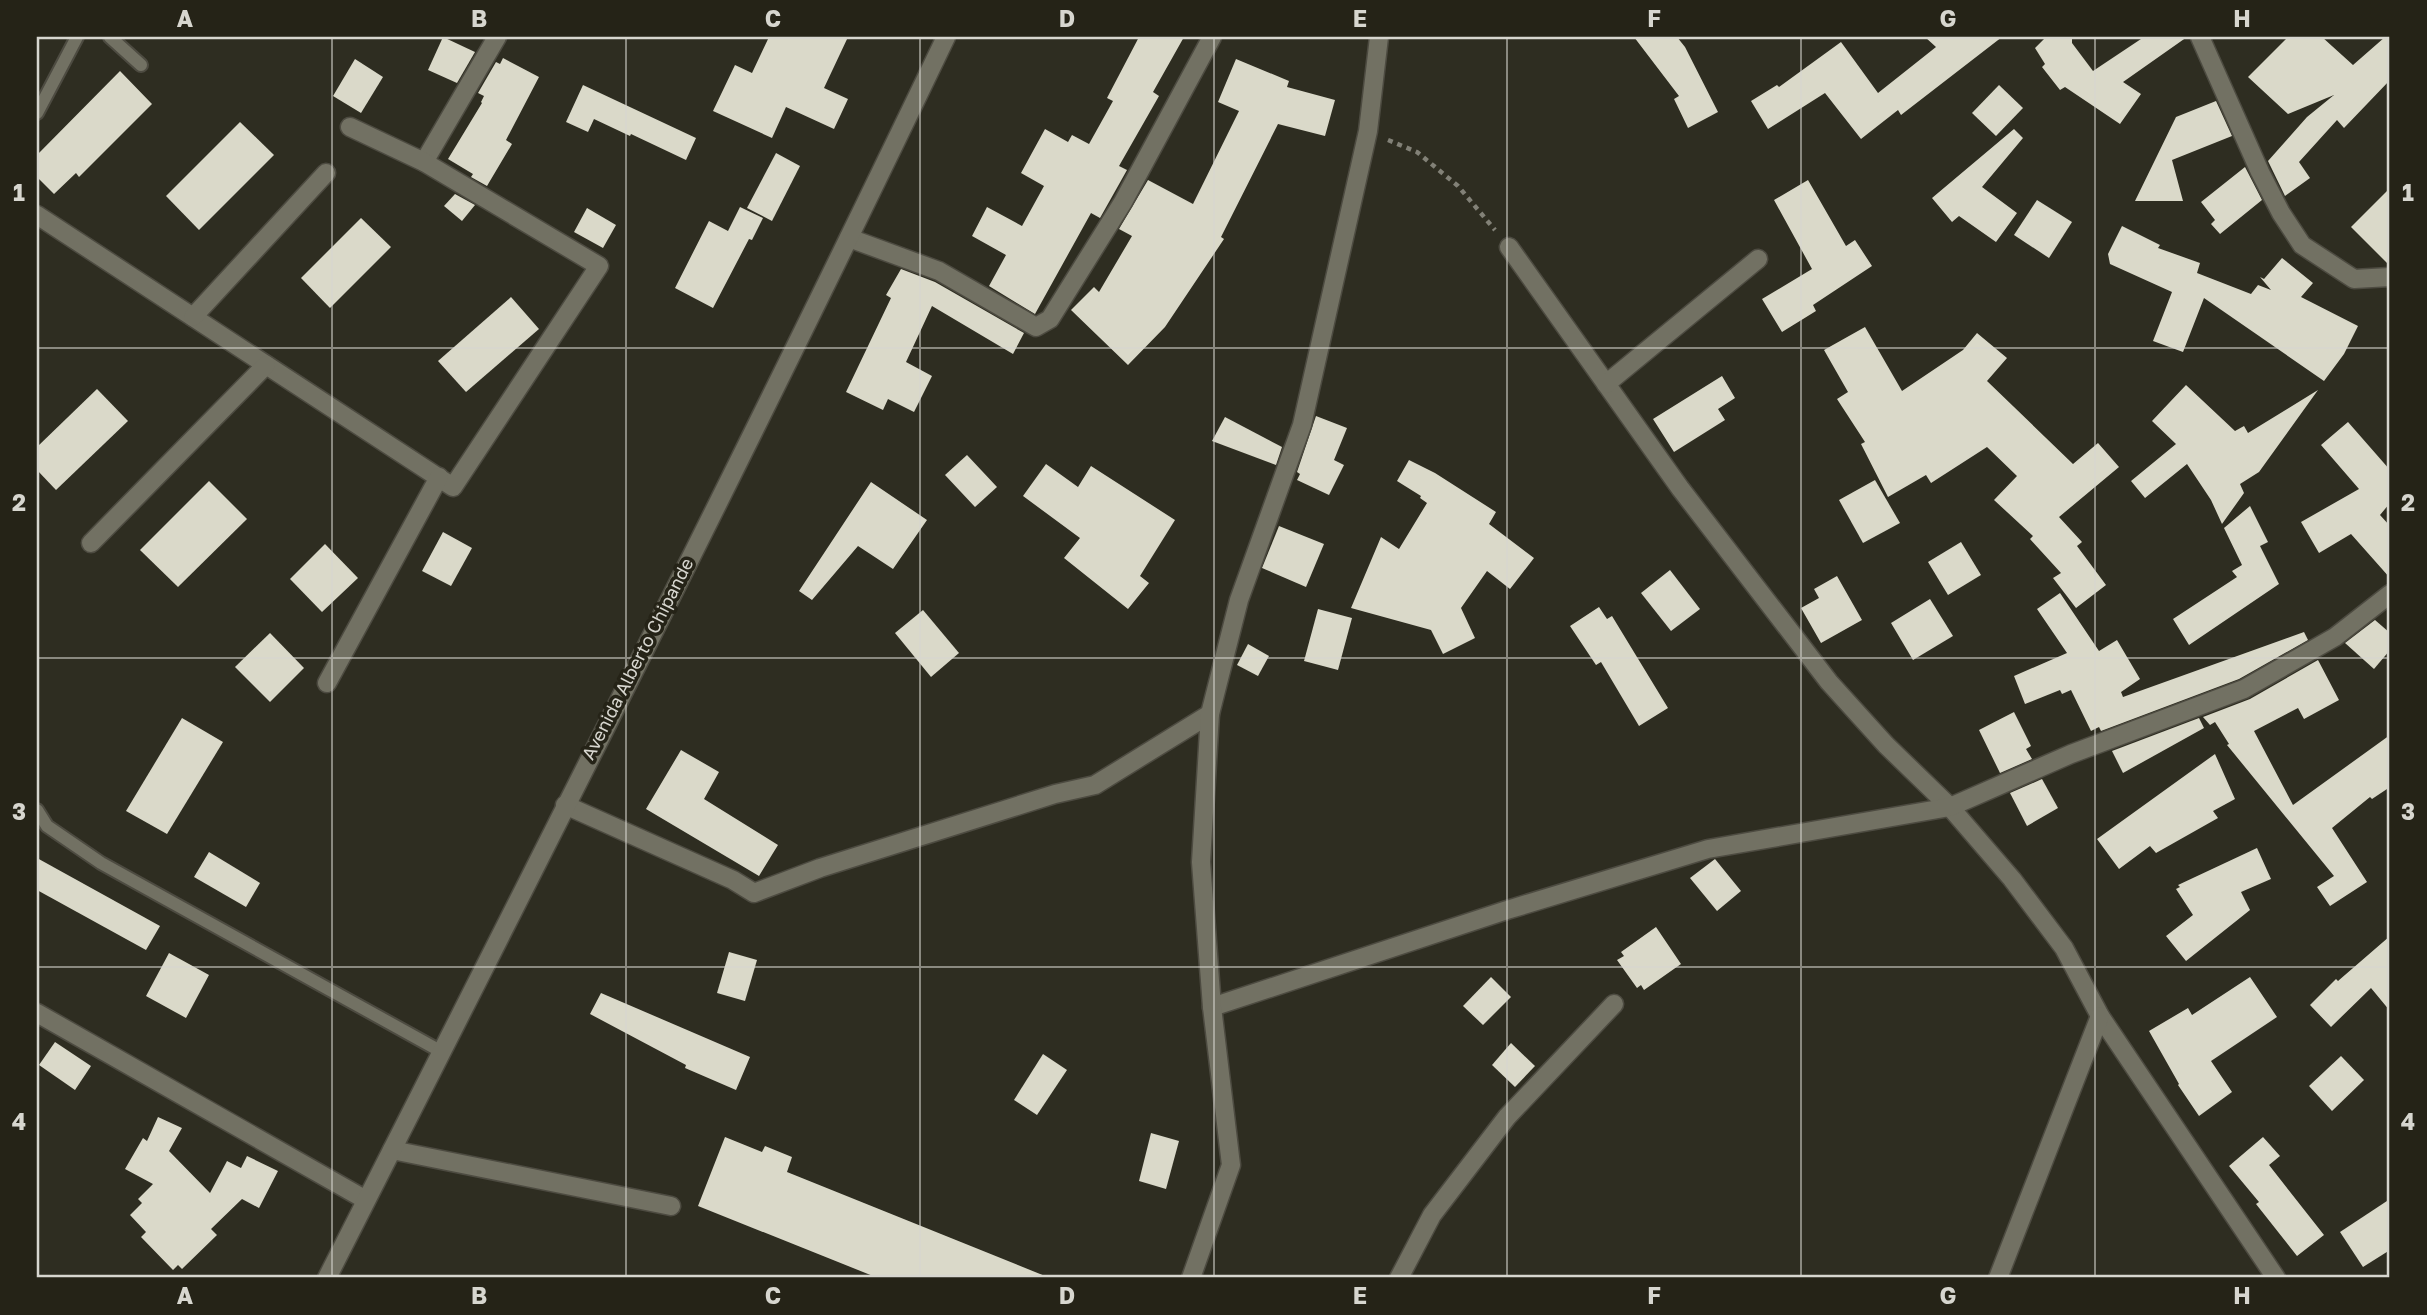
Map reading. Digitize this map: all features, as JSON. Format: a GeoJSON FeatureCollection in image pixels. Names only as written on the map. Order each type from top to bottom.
{"type":"FeatureCollection","features":[{"type":"Feature","properties":{"kind":"street","name":"Avenida Alberto Chipande"},"geometry":{"type":"LineString","coordinates":[[327,1278],[849,238],[946,37]]}},
{"type":"Feature","properties":{"kind":"street"},"geometry":{"type":"LineString","coordinates":[[849,238],[939,271],[1036,327],[1050,319],[1123,202],[1212,37]]}},
{"type":"Feature","properties":{"kind":"street"},"geometry":{"type":"LineString","coordinates":[[1191,1278],[1231,1166],[1213,1007],[1201,862],[1210,714],[1239,600],[1302,425],[1368,131],[1379,37]]}},
{"type":"Feature","properties":{"kind":"street"},"geometry":{"type":"LineString","coordinates":[[2200,37],[2260,172],[2302,246],[2354,279],[2390,277]]}},
{"type":"Feature","properties":{"kind":"street"},"geometry":{"type":"LineString","coordinates":[[424,162],[490,39]]}},
{"type":"Feature","properties":{"kind":"street"},"geometry":{"type":"LineString","coordinates":[[37,215],[453,487],[599,266],[424,162],[350,127]]}},
{"type":"Feature","properties":{"kind":"street"},"geometry":{"type":"LineString","coordinates":[[193,317],[326,173]]}},
{"type":"Feature","properties":{"kind":"street"},"geometry":{"type":"LineString","coordinates":[[1509,247],[1680,488],[1829,682],[1886,745],[1950,807],[2012,879],[2064,948],[2100,1016],[2276,1278]]}},
{"type":"Feature","properties":{"kind":"street"},"geometry":{"type":"LineString","coordinates":[[1606,384],[1758,259]]}},
{"type":"Feature","properties":{"kind":"street"},"geometry":{"type":"LineString","coordinates":[[91,543],[265,365]]}},
{"type":"Feature","properties":{"kind":"street"},"geometry":{"type":"LineString","coordinates":[[327,683],[439,477]]}},
{"type":"Feature","properties":{"kind":"street"},"geometry":{"type":"LineString","coordinates":[[1213,1007],[1507,910],[1708,849],[1950,807],[2071,754],[2244,690],[2335,637],[2390,594]]}},
{"type":"Feature","properties":{"kind":"street"},"geometry":{"type":"LineString","coordinates":[[565,805],[733,880],[754,893],[820,868],[1055,794],[1095,785],[1210,714]]}},
{"type":"Feature","properties":{"kind":"street"},"geometry":{"type":"LineString","coordinates":[[1399,1278],[1432,1215],[1507,1117],[1614,1004]]}},
{"type":"Feature","properties":{"kind":"street"},"geometry":{"type":"LineString","coordinates":[[37,1013],[366,1200]]}},
{"type":"Feature","properties":{"kind":"street"},"geometry":{"type":"LineString","coordinates":[[1997,1278],[2100,1016]]}},
{"type":"Feature","properties":{"kind":"street"},"geometry":{"type":"LineString","coordinates":[[392,1150],[671,1206]]}},
{"type":"Feature","properties":{"kind":"lane"},"geometry":{"type":"LineString","coordinates":[[37,113],[77,37]]}},
{"type":"Feature","properties":{"kind":"lane"},"geometry":{"type":"LineString","coordinates":[[110,37],[141,65]]}},
{"type":"Feature","properties":{"kind":"lane"},"geometry":{"type":"LineString","coordinates":[[37,810],[47,826],[101,863],[442,1052]]}},
{"type":"Feature","properties":{"kind":"path"},"geometry":{"type":"LineString","coordinates":[[1368,131],[1417,152],[1458,186],[1509,247]]}},
{"type":"Feature","properties":{"kind":"building"},"geometry":{"type":"Polygon","coordinates":[[[443,37],[475,52],[457,83],[428,70],[443,37]]]}},
{"type":"Feature","properties":{"kind":"building"},"geometry":{"type":"Polygon","coordinates":[[[769,37],[848,37],[824,88],[848,99],[834,129],[786,107],[772,138],[713,111],[735,65],[752,73],[769,37]]]}},
{"type":"Feature","properties":{"kind":"building"},"geometry":{"type":"Polygon","coordinates":[[[1139,37],[1184,37],[1153,92],[1159,96],[1119,166],[1127,170],[1100,218],[1091,213],[1035,314],[989,286],[1006,255],[972,236],[987,207],[1022,226],[1044,186],[1021,173],[1045,129],[1068,142],[1072,135],[1089,144],[1113,101],[1107,98],[1139,37]]]}},
{"type":"Feature","properties":{"kind":"building"},"geometry":{"type":"Polygon","coordinates":[[[1634,37],[1677,37],[1685,47],[1718,112],[1688,128],[1674,99],[1679,96],[1634,37]]]}},
{"type":"Feature","properties":{"kind":"building"},"geometry":{"type":"Polygon","coordinates":[[[1925,37],[2002,37],[1901,115],[1898,110],[1861,139],[1825,93],[1768,129],[1751,101],[1777,85],[1779,87],[1841,42],[1878,93],[1936,47],[1925,37]]]}},
{"type":"Feature","properties":{"kind":"building"},"geometry":{"type":"Polygon","coordinates":[[[2046,37],[2072,37],[2072,43],[2093,71],[2144,37],[2187,37],[2123,82],[2141,94],[2120,124],[2065,87],[2060,90],[2042,67],[2045,64],[2035,48],[2046,37]]]}},
{"type":"Feature","properties":{"kind":"building"},"geometry":{"type":"Polygon","coordinates":[[[2288,37],[2322,37],[2353,65],[2385,37],[2390,37],[2390,80],[2344,128],[2337,120],[2299,162],[2310,178],[2285,196],[2268,161],[2307,117],[2334,95],[2288,114],[2248,77],[2288,37]]]}},
{"type":"Feature","properties":{"kind":"building"},"geometry":{"type":"Polygon","coordinates":[[[503,58],[539,77],[506,140],[512,144],[487,186],[448,159],[482,103],[484,96],[478,93],[496,62],[500,64],[503,58]]]}},
{"type":"Feature","properties":{"kind":"building"},"geometry":{"type":"Polygon","coordinates":[[[355,59],[383,77],[361,113],[333,96],[355,59]]]}},
{"type":"Feature","properties":{"kind":"building"},"geometry":{"type":"Polygon","coordinates":[[[1236,59],[1289,81],[1287,87],[1335,100],[1325,136],[1278,124],[1221,237],[1224,239],[1165,327],[1128,365],[1071,310],[1094,287],[1099,292],[1132,236],[1119,229],[1148,180],[1193,204],[1239,111],[1218,102],[1236,59]]]}},
{"type":"Feature","properties":{"kind":"building"},"geometry":{"type":"Polygon","coordinates":[[[120,71],[152,104],[79,177],[76,173],[54,194],[37,177],[37,155],[120,71]]]}},
{"type":"Feature","properties":{"kind":"building"},"geometry":{"type":"Polygon","coordinates":[[[583,85],[696,138],[686,160],[594,119],[588,132],[566,122],[583,85]]]}},
{"type":"Feature","properties":{"kind":"building"},"geometry":{"type":"Polygon","coordinates":[[[1999,85],[2023,108],[1996,136],[1972,113],[1999,85]]]}},
{"type":"Feature","properties":{"kind":"building"},"geometry":{"type":"Polygon","coordinates":[[[2216,101],[2232,136],[2172,160],[2183,201],[2135,201],[2176,117],[2216,101]]]}},
{"type":"Feature","properties":{"kind":"building"},"geometry":{"type":"Polygon","coordinates":[[[240,122],[274,155],[199,230],[166,196],[240,122]]]}},
{"type":"Feature","properties":{"kind":"building"},"geometry":{"type":"Polygon","coordinates":[[[2014,129],[2023,138],[1982,187],[2017,213],[1996,242],[1959,216],[1952,222],[1932,198],[2014,129]]]}},
{"type":"Feature","properties":{"kind":"building"},"geometry":{"type":"Polygon","coordinates":[[[776,153],[800,166],[772,221],[747,208],[776,153]]]}},
{"type":"Feature","properties":{"kind":"building"},"geometry":{"type":"Polygon","coordinates":[[[2245,167],[2262,200],[2220,234],[2211,224],[2215,220],[2201,202],[2245,167]]]}},
{"type":"Feature","properties":{"kind":"building"},"geometry":{"type":"Polygon","coordinates":[[[1808,180],[1846,246],[1855,240],[1872,266],[1813,305],[1816,311],[1782,332],[1762,299],[1812,269],[1774,200],[1808,180]]]}},
{"type":"Feature","properties":{"kind":"building"},"geometry":{"type":"Polygon","coordinates":[[[2390,188],[2390,266],[2351,227],[2390,188]]]}},
{"type":"Feature","properties":{"kind":"building"},"geometry":{"type":"Polygon","coordinates":[[[455,194],[475,205],[462,221],[444,206],[455,194]]]}},
{"type":"Feature","properties":{"kind":"building"},"geometry":{"type":"Polygon","coordinates":[[[2037,200],[2072,222],[2049,258],[2014,235],[2037,200]]]}},
{"type":"Feature","properties":{"kind":"building"},"geometry":{"type":"Polygon","coordinates":[[[740,207],[763,218],[713,308],[675,288],[709,221],[728,231],[740,207]]]}},
{"type":"Feature","properties":{"kind":"building"},"geometry":{"type":"Polygon","coordinates":[[[587,208],[616,225],[603,248],[574,232],[587,208]]]}},
{"type":"Feature","properties":{"kind":"building"},"geometry":{"type":"Polygon","coordinates":[[[361,218],[391,247],[330,308],[301,278],[361,218]]]}},
{"type":"Feature","properties":{"kind":"building"},"geometry":{"type":"Polygon","coordinates":[[[2122,226],[2160,245],[2158,248],[2200,263],[2197,273],[2251,294],[2258,285],[2271,290],[2260,277],[2264,279],[2282,258],[2313,283],[2301,297],[2358,326],[2344,354],[2324,381],[2204,298],[2183,352],[2153,341],[2172,292],[2110,264],[2108,254],[2122,226]]]}},
{"type":"Feature","properties":{"kind":"building"},"geometry":{"type":"Polygon","coordinates":[[[901,269],[935,282],[1024,333],[1013,354],[932,306],[906,362],[932,376],[914,412],[888,399],[883,410],[846,392],[891,298],[886,295],[901,269]]]}},
{"type":"Feature","properties":{"kind":"building"},"geometry":{"type":"Polygon","coordinates":[[[511,297],[539,329],[466,392],[438,361],[511,297]]]}},
{"type":"Feature","properties":{"kind":"building"},"geometry":{"type":"Polygon","coordinates":[[[1865,327],[1902,391],[1963,350],[1977,333],[2007,358],[1987,381],[2073,464],[2098,443],[2119,467],[2059,517],[2082,542],[2077,546],[2106,585],[2076,608],[2053,578],[2061,573],[2030,539],[2033,536],[1994,500],[2017,476],[1987,447],[1931,483],[1926,475],[1888,497],[1861,444],[1865,442],[1837,399],[1848,392],[1824,350],[1865,327]]]}},
{"type":"Feature","properties":{"kind":"building"},"geometry":{"type":"Polygon","coordinates":[[[1722,376],[1735,398],[1718,409],[1725,420],[1674,452],[1653,419],[1722,376]]]}},
{"type":"Feature","properties":{"kind":"building"},"geometry":{"type":"Polygon","coordinates":[[[2186,385],[2235,431],[2244,426],[2248,433],[2318,390],[2259,472],[2240,484],[2244,493],[2222,524],[2211,500],[2187,464],[2145,498],[2131,481],[2176,444],[2152,421],[2186,385]]]}},
{"type":"Feature","properties":{"kind":"building"},"geometry":{"type":"Polygon","coordinates":[[[97,389],[128,421],[56,490],[37,470],[37,447],[97,389]]]}},
{"type":"Feature","properties":{"kind":"building"},"geometry":{"type":"Polygon","coordinates":[[[1316,416],[1347,428],[1334,460],[1344,465],[1329,495],[1297,480],[1300,474],[1297,472],[1316,416]]]}},
{"type":"Feature","properties":{"kind":"building"},"geometry":{"type":"Polygon","coordinates":[[[1225,417],[1282,447],[1276,465],[1212,441],[1225,417]]]}},
{"type":"Feature","properties":{"kind":"building"},"geometry":{"type":"Polygon","coordinates":[[[2348,422],[2390,470],[2390,503],[2380,515],[2390,526],[2390,578],[2351,534],[2319,553],[2301,522],[2359,489],[2321,445],[2348,422]]]}},
{"type":"Feature","properties":{"kind":"building"},"geometry":{"type":"Polygon","coordinates":[[[967,455],[997,487],[975,507],[945,475],[967,455]]]}},
{"type":"Feature","properties":{"kind":"building"},"geometry":{"type":"Polygon","coordinates":[[[1409,460],[1435,473],[1496,512],[1489,524],[1534,558],[1510,589],[1487,571],[1461,608],[1475,638],[1443,654],[1431,630],[1351,608],[1381,537],[1399,549],[1427,503],[1397,481],[1409,460]]]}},
{"type":"Feature","properties":{"kind":"building"},"geometry":{"type":"Polygon","coordinates":[[[1046,464],[1078,487],[1091,466],[1175,520],[1140,576],[1149,583],[1128,609],[1064,558],[1080,538],[1023,496],[1046,464]]]}},
{"type":"Feature","properties":{"kind":"building"},"geometry":{"type":"Polygon","coordinates":[[[1875,480],[1900,523],[1863,543],[1839,500],[1875,480]]]}},
{"type":"Feature","properties":{"kind":"building"},"geometry":{"type":"Polygon","coordinates":[[[209,481],[247,519],[178,587],[140,550],[209,481]]]}},
{"type":"Feature","properties":{"kind":"building"},"geometry":{"type":"Polygon","coordinates":[[[871,482],[927,520],[893,569],[858,546],[812,600],[799,591],[871,482]]]}},
{"type":"Feature","properties":{"kind":"building"},"geometry":{"type":"Polygon","coordinates":[[[2250,506],[2268,542],[2260,546],[2279,584],[2189,645],[2173,619],[2237,577],[2232,571],[2242,565],[2224,528],[2250,506]]]}},
{"type":"Feature","properties":{"kind":"building"},"geometry":{"type":"Polygon","coordinates":[[[1279,526],[1324,544],[1306,587],[1262,568],[1279,526]]]}},
{"type":"Feature","properties":{"kind":"building"},"geometry":{"type":"Polygon","coordinates":[[[443,532],[472,548],[451,586],[422,571],[443,532]]]}},
{"type":"Feature","properties":{"kind":"building"},"geometry":{"type":"Polygon","coordinates":[[[1961,542],[1981,575],[1948,595],[1928,562],[1961,542]]]}},
{"type":"Feature","properties":{"kind":"building"},"geometry":{"type":"Polygon","coordinates":[[[325,544],[358,578],[322,612],[290,579],[325,544]]]}},
{"type":"Feature","properties":{"kind":"building"},"geometry":{"type":"Polygon","coordinates":[[[1670,570],[1700,609],[1671,631],[1641,593],[1670,570]]]}},
{"type":"Feature","properties":{"kind":"building"},"geometry":{"type":"Polygon","coordinates":[[[1837,576],[1862,620],[1821,643],[1801,608],[1819,598],[1814,589],[1837,576]]]}},
{"type":"Feature","properties":{"kind":"building"},"geometry":{"type":"Polygon","coordinates":[[[2060,593],[2099,651],[2117,640],[2140,679],[2121,692],[2123,697],[2304,632],[2308,640],[2239,679],[2101,731],[2099,727],[2091,731],[2071,690],[2062,694],[2060,690],[2025,704],[2014,676],[2067,653],[2037,609],[2060,593]]]}},
{"type":"Feature","properties":{"kind":"building"},"geometry":{"type":"Polygon","coordinates":[[[1930,599],[1953,636],[1913,660],[1891,623],[1930,599]]]}},
{"type":"Feature","properties":{"kind":"building"},"geometry":{"type":"Polygon","coordinates":[[[1599,607],[1607,619],[1612,616],[1668,708],[1639,726],[1601,662],[1596,665],[1570,626],[1599,607]]]}},
{"type":"Feature","properties":{"kind":"building"},"geometry":{"type":"Polygon","coordinates":[[[1318,609],[1352,618],[1338,670],[1304,661],[1318,609]]]}},
{"type":"Feature","properties":{"kind":"building"},"geometry":{"type":"Polygon","coordinates":[[[923,610],[959,653],[931,677],[895,633],[923,610]]]}},
{"type":"Feature","properties":{"kind":"building"},"geometry":{"type":"Polygon","coordinates":[[[2375,620],[2390,633],[2390,650],[2374,669],[2345,643],[2375,620]]]}},
{"type":"Feature","properties":{"kind":"building"},"geometry":{"type":"Polygon","coordinates":[[[270,633],[304,668],[270,702],[235,667],[270,633]]]}},
{"type":"Feature","properties":{"kind":"building"},"geometry":{"type":"Polygon","coordinates":[[[1248,644],[1269,656],[1258,676],[1237,665],[1248,644]]]}},
{"type":"Feature","properties":{"kind":"building"},"geometry":{"type":"Polygon","coordinates":[[[2318,660],[2339,700],[2304,719],[2298,708],[2254,731],[2293,805],[2390,735],[2390,787],[2372,799],[2370,797],[2332,828],[2367,882],[2330,906],[2317,887],[2334,876],[2227,745],[2229,744],[2215,722],[2210,725],[2203,717],[2250,699],[2318,660]]]}},
{"type":"Feature","properties":{"kind":"building"},"geometry":{"type":"Polygon","coordinates":[[[2014,712],[2031,746],[2026,749],[2032,759],[2000,773],[1979,730],[2014,712]]]}},
{"type":"Feature","properties":{"kind":"building"},"geometry":{"type":"Polygon","coordinates":[[[182,718],[223,742],[167,834],[126,811],[182,718]]]}},
{"type":"Feature","properties":{"kind":"building"},"geometry":{"type":"Polygon","coordinates":[[[2199,718],[2204,728],[2123,773],[2112,751],[2199,718]]]}},
{"type":"Feature","properties":{"kind":"building"},"geometry":{"type":"Polygon","coordinates":[[[681,750],[719,772],[704,799],[778,845],[759,876],[646,809],[681,750]]]}},
{"type":"Feature","properties":{"kind":"building"},"geometry":{"type":"Polygon","coordinates":[[[2215,754],[2235,799],[2213,811],[2218,818],[2156,853],[2150,846],[2119,869],[2097,839],[2215,754]]]}},
{"type":"Feature","properties":{"kind":"building"},"geometry":{"type":"Polygon","coordinates":[[[2042,779],[2058,808],[2027,826],[2010,793],[2042,779]]]}},
{"type":"Feature","properties":{"kind":"building"},"geometry":{"type":"Polygon","coordinates":[[[2257,848],[2271,879],[2241,892],[2250,910],[2186,961],[2166,936],[2193,915],[2176,889],[2180,887],[2178,885],[2257,848]]]}},
{"type":"Feature","properties":{"kind":"building"},"geometry":{"type":"Polygon","coordinates":[[[209,852],[260,883],[246,907],[194,877],[209,852]]]}},
{"type":"Feature","properties":{"kind":"building"},"geometry":{"type":"Polygon","coordinates":[[[37,858],[160,926],[146,950],[37,890],[37,858]]]}},
{"type":"Feature","properties":{"kind":"building"},"geometry":{"type":"Polygon","coordinates":[[[1715,859],[1741,891],[1717,911],[1690,878],[1715,859]]]}},
{"type":"Feature","properties":{"kind":"building"},"geometry":{"type":"Polygon","coordinates":[[[1656,927],[1681,964],[1644,990],[1641,985],[1637,988],[1617,960],[1624,956],[1621,952],[1656,927]]]}},
{"type":"Feature","properties":{"kind":"building"},"geometry":{"type":"Polygon","coordinates":[[[2390,936],[2390,1011],[2371,988],[2331,1027],[2310,1005],[2336,979],[2338,981],[2390,936]]]}},
{"type":"Feature","properties":{"kind":"building"},"geometry":{"type":"Polygon","coordinates":[[[729,952],[757,960],[745,1001],[717,993],[729,952]]]}},
{"type":"Feature","properties":{"kind":"building"},"geometry":{"type":"Polygon","coordinates":[[[169,953],[209,975],[186,1018],[146,996],[169,953]]]}},
{"type":"Feature","properties":{"kind":"building"},"geometry":{"type":"Polygon","coordinates":[[[1491,977],[1511,997],[1483,1025],[1463,1006],[1491,977]]]}},
{"type":"Feature","properties":{"kind":"building"},"geometry":{"type":"Polygon","coordinates":[[[2250,977],[2277,1017],[2211,1061],[2232,1092],[2199,1116],[2178,1085],[2149,1031],[2188,1008],[2192,1015],[2250,977]]]}},
{"type":"Feature","properties":{"kind":"building"},"geometry":{"type":"Polygon","coordinates":[[[601,993],[750,1057],[736,1090],[685,1068],[686,1065],[590,1014],[601,993]]]}},
{"type":"Feature","properties":{"kind":"building"},"geometry":{"type":"Polygon","coordinates":[[[55,1042],[91,1066],[75,1090],[39,1065],[55,1042]]]}},
{"type":"Feature","properties":{"kind":"building"},"geometry":{"type":"Polygon","coordinates":[[[1511,1043],[1535,1066],[1515,1087],[1492,1065],[1511,1043]]]}},
{"type":"Feature","properties":{"kind":"building"},"geometry":{"type":"Polygon","coordinates":[[[1043,1054],[1067,1070],[1037,1115],[1014,1100],[1043,1054]]]}},
{"type":"Feature","properties":{"kind":"building"},"geometry":{"type":"Polygon","coordinates":[[[2341,1056],[2364,1080],[2332,1111],[2309,1086],[2341,1056]]]}},
{"type":"Feature","properties":{"kind":"building"},"geometry":{"type":"Polygon","coordinates":[[[158,1117],[182,1128],[169,1151],[210,1193],[227,1161],[241,1168],[247,1156],[278,1171],[259,1208],[242,1199],[211,1229],[217,1235],[182,1269],[178,1265],[173,1270],[141,1237],[146,1232],[130,1215],[142,1203],[138,1199],[153,1184],[125,1169],[143,1138],[147,1141],[158,1117]]]}},
{"type":"Feature","properties":{"kind":"building"},"geometry":{"type":"Polygon","coordinates":[[[1151,1133],[1179,1141],[1166,1189],[1139,1181],[1151,1133]]]}},
{"type":"Feature","properties":{"kind":"building"},"geometry":{"type":"Polygon","coordinates":[[[725,1137],[762,1152],[765,1146],[792,1157],[787,1172],[1050,1278],[878,1278],[698,1206],[725,1137]]]}},
{"type":"Feature","properties":{"kind":"building"},"geometry":{"type":"Polygon","coordinates":[[[2263,1137],[2280,1156],[2269,1165],[2324,1235],[2297,1256],[2256,1204],[2259,1202],[2229,1166],[2263,1137]]]}},
{"type":"Feature","properties":{"kind":"building"},"geometry":{"type":"Polygon","coordinates":[[[2390,1199],[2390,1250],[2363,1267],[2340,1232],[2390,1199]]]}}]}
